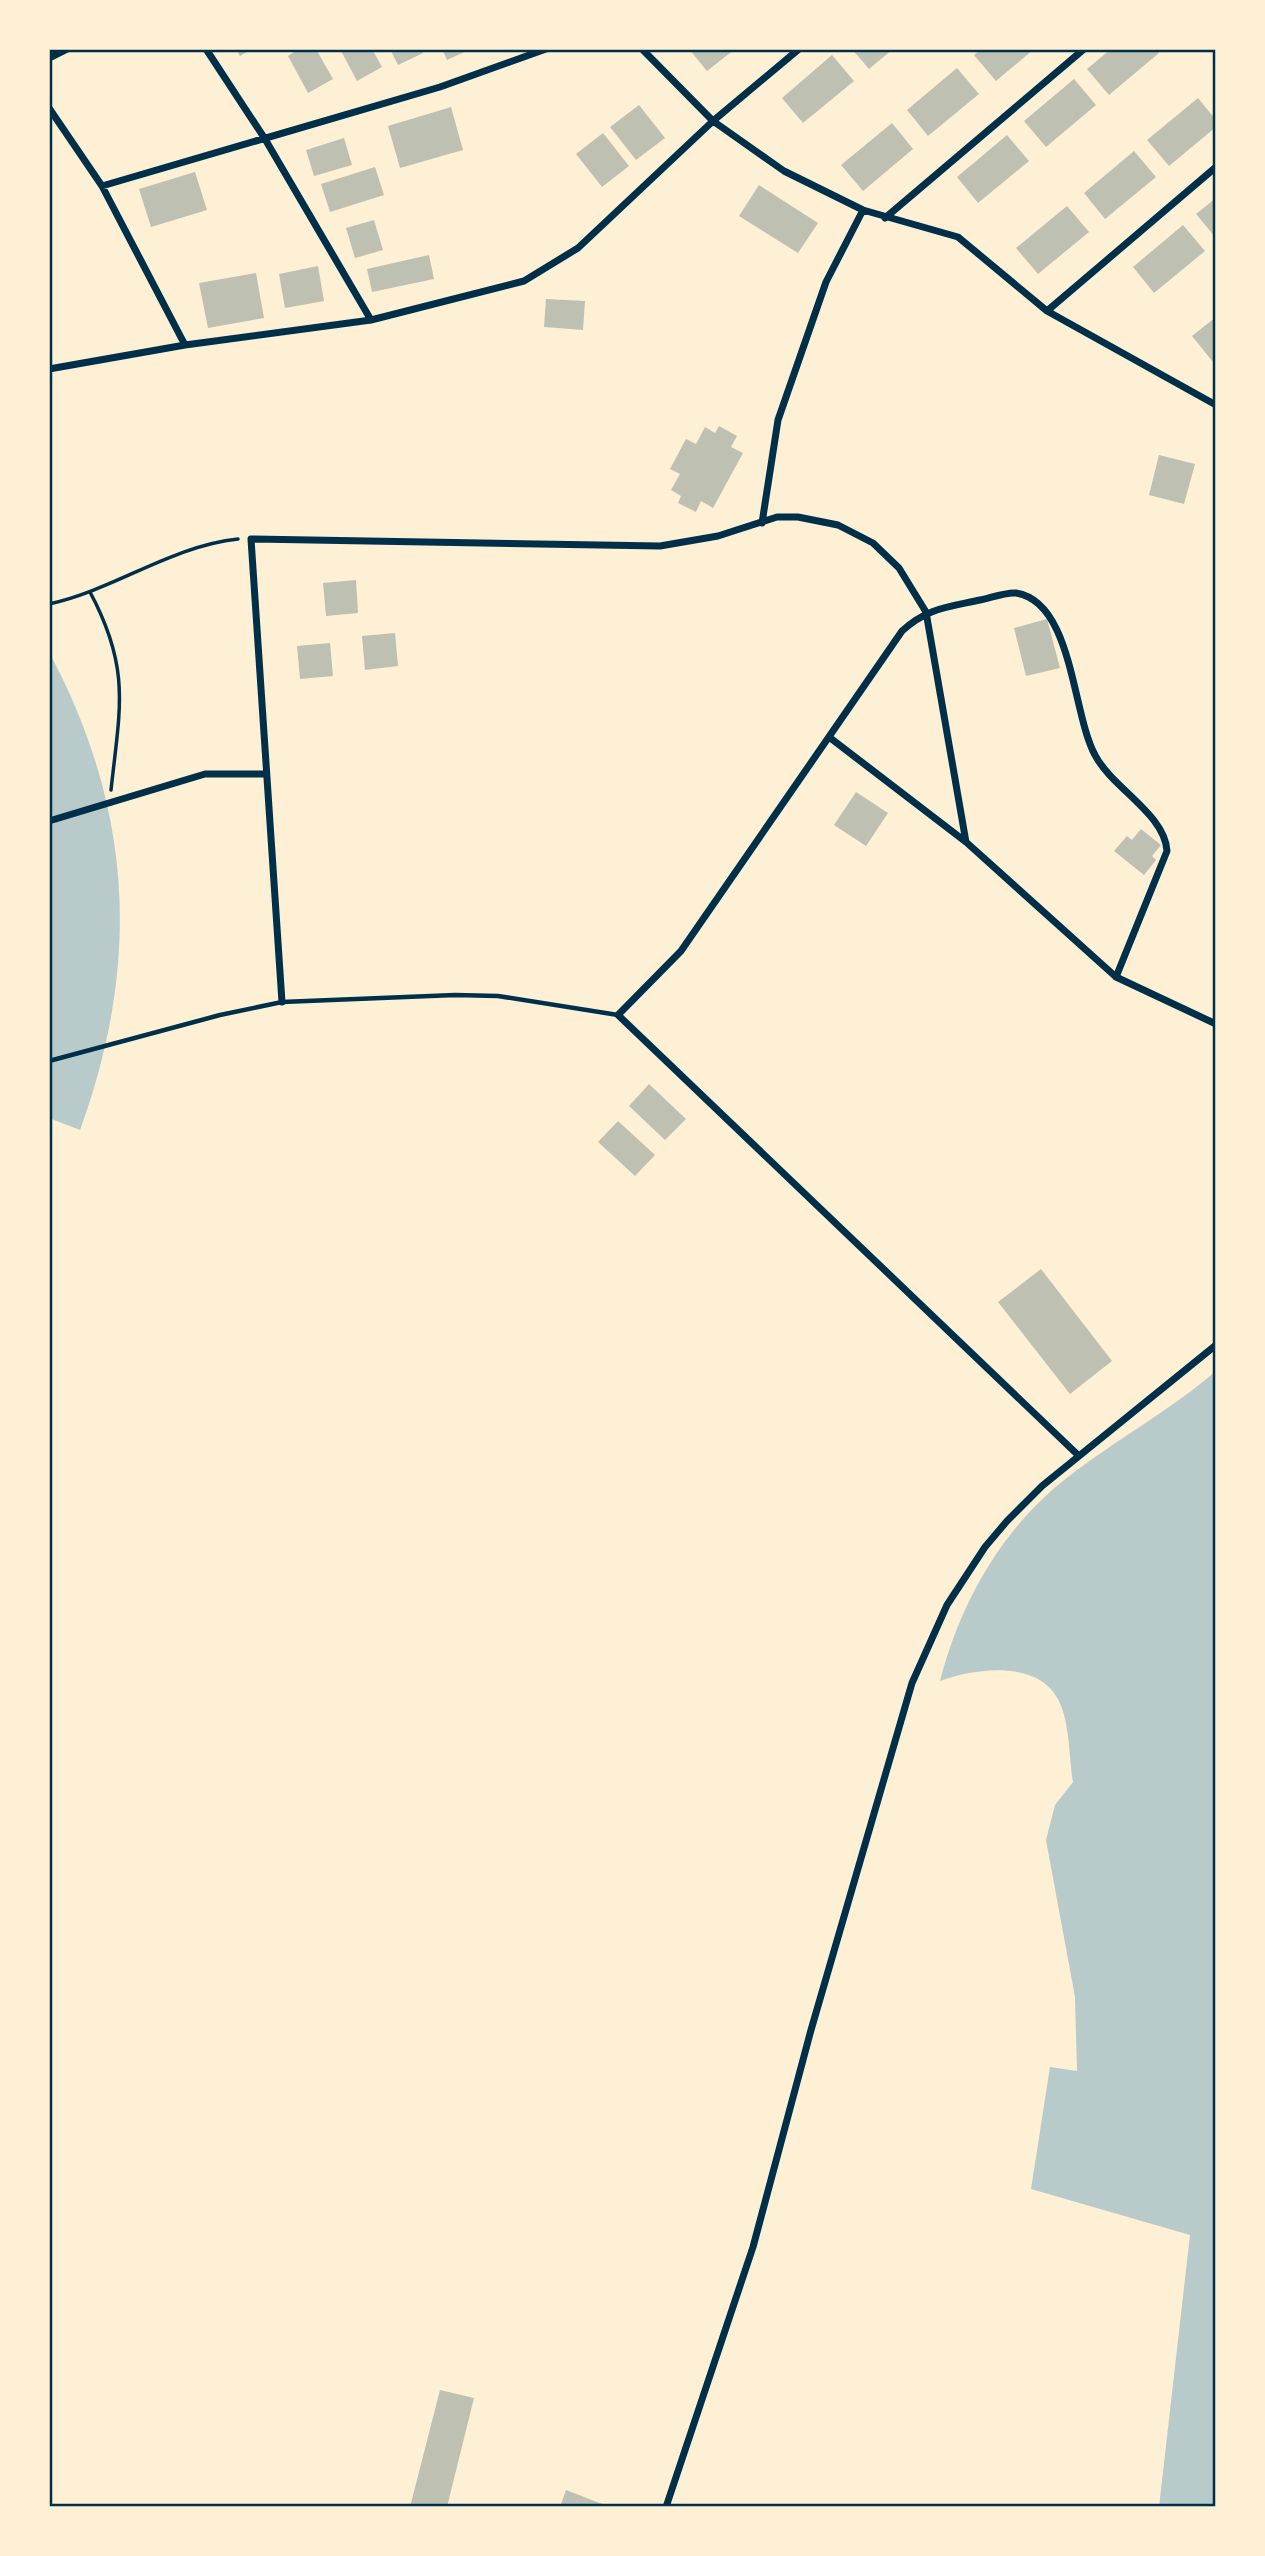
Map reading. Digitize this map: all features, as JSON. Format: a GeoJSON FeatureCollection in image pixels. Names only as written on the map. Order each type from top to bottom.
{"type":"FeatureCollection","features":[{"type":"Feature","properties":{"kind":"street"},"geometry":{"type":"LineString","coordinates":[[49,58],[67,49]]}},
{"type":"Feature","properties":{"kind":"street"},"geometry":{"type":"LineString","coordinates":[[206,49],[265,139],[371,320]]}},
{"type":"Feature","properties":{"kind":"street"},"geometry":{"type":"LineString","coordinates":[[102,186],[440,87],[546,49]]}},
{"type":"Feature","properties":{"kind":"street"},"geometry":{"type":"LineString","coordinates":[[642,49],[713,121],[784,171],[863,210],[958,237],[1047,311],[1215,404]]}},
{"type":"Feature","properties":{"kind":"street"},"geometry":{"type":"LineString","coordinates":[[49,369],[185,345],[371,320],[508,288],[559,262],[713,121],[799,49]]}},
{"type":"Feature","properties":{"kind":"street"},"geometry":{"type":"LineString","coordinates":[[885,218],[1084,49]]}},
{"type":"Feature","properties":{"kind":"street"},"geometry":{"type":"LineString","coordinates":[[49,108],[102,186],[185,345]]}},
{"type":"Feature","properties":{"kind":"street"},"geometry":{"type":"LineString","coordinates":[[1047,311],[1216,167]]}},
{"type":"Feature","properties":{"kind":"street"},"geometry":{"type":"LineString","coordinates":[[762,523],[778,420],[826,282],[863,210]]}},
{"type":"Feature","properties":{"kind":"street"},"geometry":{"type":"LineString","coordinates":[[282,1002],[251,539],[631,547],[690,542],[777,517],[798,517],[838,525],[857,534],[899,568],[926,612],[966,842]]}},
{"type":"Feature","properties":{"kind":"street"},"geometry":{"type":"LineString","coordinates":[[1079,1456],[618,1015],[681,951],[894,640],[926,612],[1015,593],[1035,602],[1055,624],[1084,728],[1095,756],[1112,779],[1160,827],[1166,841],[1167,851],[1116,977]]}},
{"type":"Feature","properties":{"kind":"street"},"geometry":{"type":"LineString","coordinates":[[829,737],[966,842],[1116,977],[1216,1024]]}},
{"type":"Feature","properties":{"kind":"street"},"geometry":{"type":"LineString","coordinates":[[49,821],[205,774],[265,774]]}},
{"type":"Feature","properties":{"kind":"street"},"geometry":{"type":"LineString","coordinates":[[666,2507],[753,2247],[811,2030],[922,1656],[947,1605],[985,1547],[1024,1503],[1216,1345]]}},
{"type":"Feature","properties":{"kind":"lane"},"geometry":{"type":"LineString","coordinates":[[49,1061],[220,1015],[282,1002],[455,995],[498,996],[618,1015]]}},
{"type":"Feature","properties":{"kind":"path"},"geometry":{"type":"LineString","coordinates":[[49,604],[90,592],[193,549],[224,541],[251,539]]}},
{"type":"Feature","properties":{"kind":"path"},"geometry":{"type":"LineString","coordinates":[[90,592],[111,637],[122,689],[110,802]]}},
{"type":"Feature","properties":{"kind":"shaded area"},"geometry":{"type":"Polygon","coordinates":[[[49,652],[77,711],[98,769],[112,828],[119,887],[119,947],[113,1007],[100,1068],[80,1130],[49,1118],[49,652]]]}},
{"type":"Feature","properties":{"kind":"shaded area"},"geometry":{"type":"Polygon","coordinates":[[[1216,1371],[1216,2507],[1159,2507],[1190,2235],[1031,2189],[1050,2067],[1077,2071],[1075,1997],[1046,1840],[1055,1805],[1073,1782],[1063,1710],[1050,1688],[1037,1678],[1022,1673],[987,1671],[940,1681],[972,1595],[987,1568],[1023,1519],[1068,1477],[1180,1400],[1216,1371]]]}},
{"type":"Feature","properties":{"kind":"building"},"geometry":{"type":"Polygon","coordinates":[[[236,49],[252,49],[240,56],[236,49]]]}},
{"type":"Feature","properties":{"kind":"building"},"geometry":{"type":"Polygon","coordinates":[[[299,49],[316,49],[333,79],[308,93],[288,56],[299,49]]]}},
{"type":"Feature","properties":{"kind":"building"},"geometry":{"type":"Polygon","coordinates":[[[340,49],[372,49],[382,67],[357,81],[340,49]]]}},
{"type":"Feature","properties":{"kind":"building"},"geometry":{"type":"Polygon","coordinates":[[[390,49],[421,49],[423,53],[398,65],[390,49]]]}},
{"type":"Feature","properties":{"kind":"building"},"geometry":{"type":"Polygon","coordinates":[[[442,49],[471,49],[447,60],[442,49]]]}},
{"type":"Feature","properties":{"kind":"building"},"geometry":{"type":"Polygon","coordinates":[[[689,49],[735,49],[707,71],[689,49]]]}},
{"type":"Feature","properties":{"kind":"building"},"geometry":{"type":"Polygon","coordinates":[[[852,49],[893,49],[869,69],[852,49]]]}},
{"type":"Feature","properties":{"kind":"building"},"geometry":{"type":"Polygon","coordinates":[[[981,49],[1034,49],[996,81],[974,55],[981,49]]]}},
{"type":"Feature","properties":{"kind":"building"},"geometry":{"type":"Polygon","coordinates":[[[1111,49],[1156,49],[1159,53],[1109,95],[1087,69],[1111,49]]]}},
{"type":"Feature","properties":{"kind":"building"},"geometry":{"type":"Polygon","coordinates":[[[832,55],[854,81],[803,123],[782,98],[832,55]]]}},
{"type":"Feature","properties":{"kind":"building"},"geometry":{"type":"Polygon","coordinates":[[[957,68],[979,94],[928,136],[907,110],[957,68]]]}},
{"type":"Feature","properties":{"kind":"building"},"geometry":{"type":"Polygon","coordinates":[[[1074,79],[1096,105],[1046,147],[1024,121],[1074,79]]]}},
{"type":"Feature","properties":{"kind":"building"},"geometry":{"type":"Polygon","coordinates":[[[1198,98],[1216,120],[1216,127],[1169,166],[1147,140],[1198,98]]]}},
{"type":"Feature","properties":{"kind":"building"},"geometry":{"type":"Polygon","coordinates":[[[639,105],[665,138],[636,160],[610,127],[639,105]]]}},
{"type":"Feature","properties":{"kind":"building"},"geometry":{"type":"Polygon","coordinates":[[[451,107],[463,150],[400,168],[388,126],[451,107]]]}},
{"type":"Feature","properties":{"kind":"building"},"geometry":{"type":"Polygon","coordinates":[[[892,123],[913,149],[863,191],[841,165],[892,123]]]}},
{"type":"Feature","properties":{"kind":"building"},"geometry":{"type":"Polygon","coordinates":[[[603,133],[629,166],[602,187],[576,154],[603,133]]]}},
{"type":"Feature","properties":{"kind":"building"},"geometry":{"type":"Polygon","coordinates":[[[1007,135],[1029,161],[978,203],[957,177],[1007,135]]]}},
{"type":"Feature","properties":{"kind":"building"},"geometry":{"type":"Polygon","coordinates":[[[344,138],[352,165],[314,176],[306,150],[344,138]]]}},
{"type":"Feature","properties":{"kind":"building"},"geometry":{"type":"Polygon","coordinates":[[[1134,151],[1156,177],[1105,219],[1084,193],[1134,151]]]}},
{"type":"Feature","properties":{"kind":"building"},"geometry":{"type":"Polygon","coordinates":[[[375,167],[384,195],[330,212],[321,184],[375,167]]]}},
{"type":"Feature","properties":{"kind":"building"},"geometry":{"type":"Polygon","coordinates":[[[195,172],[207,210],[151,227],[139,189],[195,172]]]}},
{"type":"Feature","properties":{"kind":"building"},"geometry":{"type":"Polygon","coordinates":[[[759,185],[818,223],[798,253],[739,216],[759,185]]]}},
{"type":"Feature","properties":{"kind":"building"},"geometry":{"type":"Polygon","coordinates":[[[1216,198],[1216,238],[1196,214],[1216,198]]]}},
{"type":"Feature","properties":{"kind":"building"},"geometry":{"type":"Polygon","coordinates":[[[1067,206],[1089,232],[1038,274],[1016,248],[1067,206]]]}},
{"type":"Feature","properties":{"kind":"building"},"geometry":{"type":"Polygon","coordinates":[[[374,220],[383,250],[355,258],[346,228],[374,220]]]}},
{"type":"Feature","properties":{"kind":"building"},"geometry":{"type":"Polygon","coordinates":[[[1183,225],[1205,251],[1154,293],[1133,267],[1183,225]]]}},
{"type":"Feature","properties":{"kind":"building"},"geometry":{"type":"Polygon","coordinates":[[[429,255],[434,279],[372,292],[367,269],[429,255]]]}},
{"type":"Feature","properties":{"kind":"building"},"geometry":{"type":"Polygon","coordinates":[[[318,266],[324,301],[285,308],[279,274],[318,266]]]}},
{"type":"Feature","properties":{"kind":"building"},"geometry":{"type":"Polygon","coordinates":[[[256,273],[264,318],[208,328],[199,283],[256,273]]]}},
{"type":"Feature","properties":{"kind":"building"},"geometry":{"type":"Polygon","coordinates":[[[546,299],[585,301],[583,330],[544,327],[546,299]]]}},
{"type":"Feature","properties":{"kind":"building"},"geometry":{"type":"Polygon","coordinates":[[[1216,317],[1216,360],[1213,362],[1192,336],[1216,317]]]}},
{"type":"Feature","properties":{"kind":"building"},"geometry":{"type":"Polygon","coordinates":[[[719,426],[737,436],[731,447],[743,453],[713,508],[701,501],[696,512],[678,503],[681,496],[671,490],[680,474],[670,469],[686,439],[696,444],[705,427],[715,433],[719,426]]]}},
{"type":"Feature","properties":{"kind":"building"},"geometry":{"type":"Polygon","coordinates":[[[1159,455],[1195,464],[1184,504],[1149,495],[1159,455]]]}},
{"type":"Feature","properties":{"kind":"building"},"geometry":{"type":"Polygon","coordinates":[[[356,580],[358,613],[326,616],[323,583],[356,580]]]}},
{"type":"Feature","properties":{"kind":"building"},"geometry":{"type":"Polygon","coordinates":[[[1047,619],[1060,668],[1026,676],[1014,628],[1047,619]]]}},
{"type":"Feature","properties":{"kind":"building"},"geometry":{"type":"Polygon","coordinates":[[[395,633],[398,666],[365,670],[362,636],[395,633]]]}},
{"type":"Feature","properties":{"kind":"building"},"geometry":{"type":"Polygon","coordinates":[[[330,643],[333,676],[300,679],[297,646],[330,643]]]}},
{"type":"Feature","properties":{"kind":"building"},"geometry":{"type":"Polygon","coordinates":[[[856,792],[888,813],[866,846],[834,825],[856,792]]]}},
{"type":"Feature","properties":{"kind":"building"},"geometry":{"type":"Polygon","coordinates":[[[1141,829],[1161,845],[1152,856],[1156,860],[1144,875],[1114,851],[1127,836],[1132,840],[1141,829]]]}},
{"type":"Feature","properties":{"kind":"building"},"geometry":{"type":"Polygon","coordinates":[[[649,1084],[686,1119],[665,1140],[629,1106],[649,1084]]]}},
{"type":"Feature","properties":{"kind":"building"},"geometry":{"type":"Polygon","coordinates":[[[618,1121],[655,1155],[635,1176],[598,1142],[618,1121]]]}},
{"type":"Feature","properties":{"kind":"building"},"geometry":{"type":"Polygon","coordinates":[[[1041,1269],[1112,1361],[1070,1394],[998,1302],[1041,1269]]]}},
{"type":"Feature","properties":{"kind":"building"},"geometry":{"type":"Polygon","coordinates":[[[440,2390],[474,2398],[447,2507],[410,2507],[440,2390]]]}},
{"type":"Feature","properties":{"kind":"building"},"geometry":{"type":"Polygon","coordinates":[[[566,2490],[610,2507],[560,2507],[566,2490]]]}}]}
